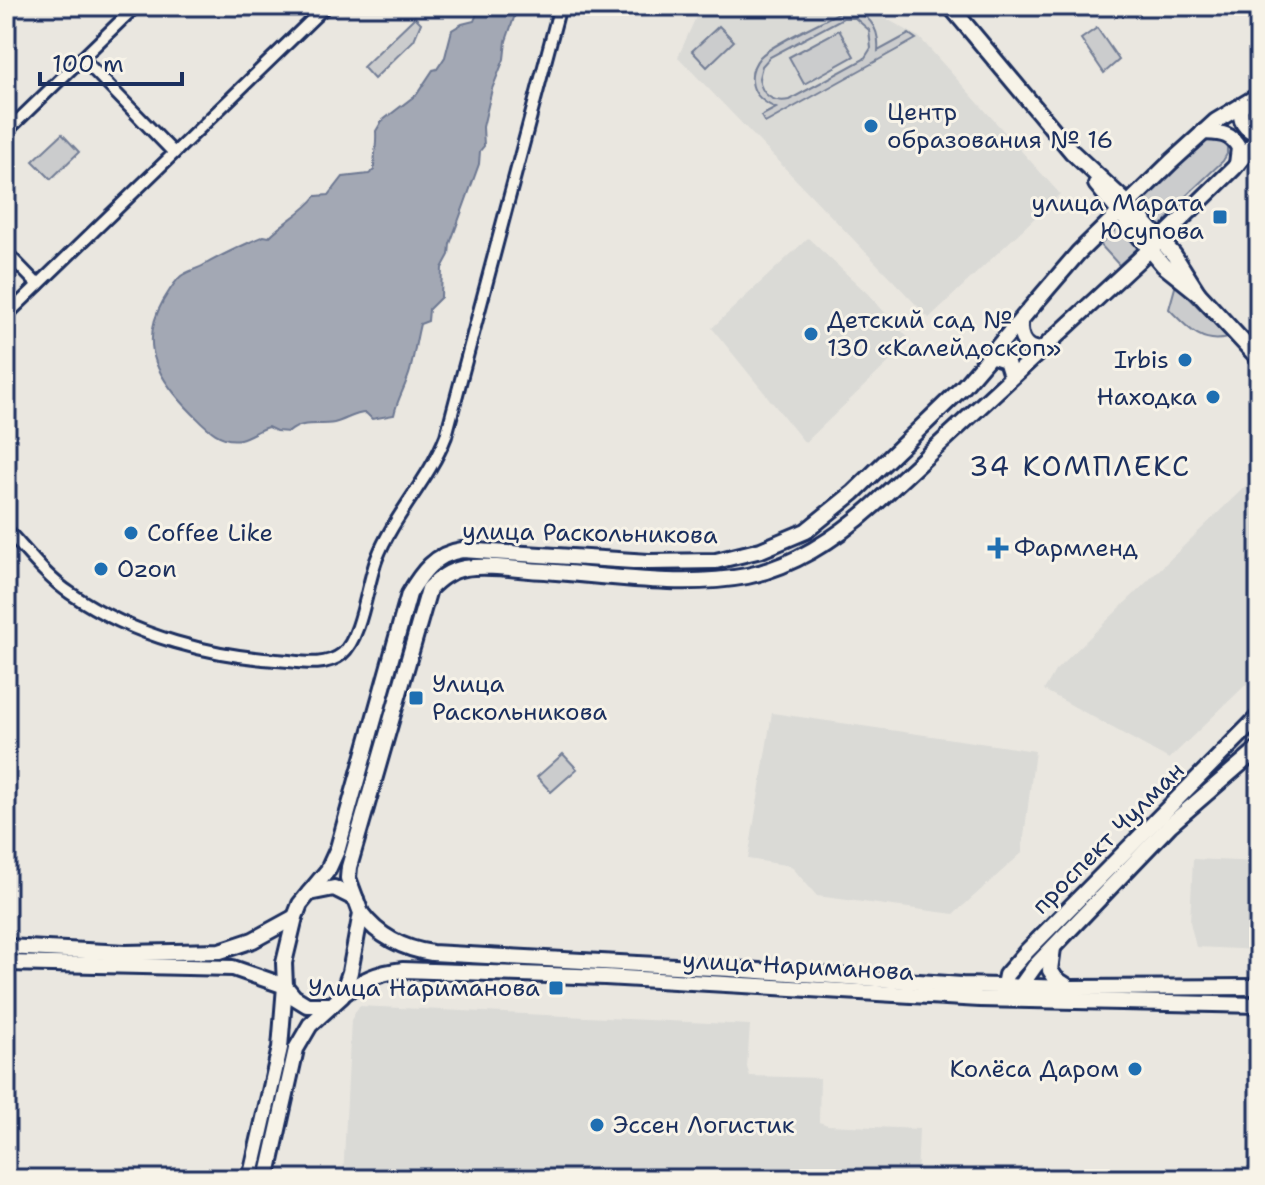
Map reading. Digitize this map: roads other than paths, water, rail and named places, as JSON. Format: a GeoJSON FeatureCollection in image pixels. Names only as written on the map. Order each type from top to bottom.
{"type":"FeatureCollection","features":[{"type":"Feature","properties":{"kind":"main road"},"geometry":{"type":"LineString","coordinates":[[950,6],[1072,152],[1155,245],[1174,255],[1198,293],[1259,359]]}},
{"type":"Feature","properties":{"kind":"main road","name":"улица Раскольникова"},"geometry":{"type":"LineString","coordinates":[[295,917],[300,904],[328,870],[338,848],[409,594],[422,573],[439,557],[450,552],[479,549],[649,562],[701,561],[737,557],[781,543],[806,531],[853,493],[964,386],[1078,253],[1203,132],[1259,95]]}},
{"type":"Feature","properties":{"kind":"main road"},"geometry":{"type":"LineString","coordinates":[[1241,106],[1244,125],[1259,135]]}},
{"type":"Feature","properties":{"kind":"main road"},"geometry":{"type":"LineString","coordinates":[[1203,132],[1225,134],[1233,139],[1240,154],[1234,168]]}},
{"type":"Feature","properties":{"kind":"main road","name":"улица Раскольникова"},"geometry":{"type":"LineString","coordinates":[[337,1000],[355,952],[358,906],[348,878],[353,848],[423,601],[429,589],[443,575],[483,566],[680,581],[720,580],[772,568],[828,543],[1155,245],[1234,168],[1259,135]]}},
{"type":"Feature","properties":{"kind":"main road"},"geometry":{"type":"LineString","coordinates":[[1020,323],[1020,333],[1026,345],[1043,349]]}},
{"type":"Feature","properties":{"kind":"main road"},"geometry":{"type":"LineString","coordinates":[[990,355],[1006,360],[1011,376]]}},
{"type":"Feature","properties":{"kind":"main road","name":"проспект Чулман"},"geometry":{"type":"LineString","coordinates":[[1002,993],[1006,975],[1026,952],[1259,716]]}},
{"type":"Feature","properties":{"kind":"main road","name":"проспект Чулман"},"geometry":{"type":"LineString","coordinates":[[1023,993],[1027,975],[1170,825],[1259,748]]}},
{"type":"Feature","properties":{"kind":"main road"},"geometry":{"type":"LineString","coordinates":[[309,893],[334,888],[358,906]]}},
{"type":"Feature","properties":{"kind":"main road","name":"улица Нариманова"},"geometry":{"type":"LineString","coordinates":[[358,906],[368,923],[389,939],[418,951],[432,953],[731,969],[1002,993]]}},
{"type":"Feature","properties":{"kind":"main road"},"geometry":{"type":"LineString","coordinates":[[6,947],[126,953],[220,951],[253,940],[295,917]]}},
{"type":"Feature","properties":{"kind":"main road"},"geometry":{"type":"LineString","coordinates":[[250,1179],[280,1048],[284,963],[295,917]]}},
{"type":"Feature","properties":{"kind":"main road"},"geometry":{"type":"LineString","coordinates":[[1053,948],[1050,970],[1056,979],[1070,988]]}},
{"type":"Feature","properties":{"kind":"main road"},"geometry":{"type":"LineString","coordinates":[[6,963],[233,968],[285,986],[294,997],[307,1005],[337,1000]]}},
{"type":"Feature","properties":{"kind":"main road","name":"улица Нариманова"},"geometry":{"type":"LineString","coordinates":[[267,1179],[296,1049],[310,1025],[337,1000],[363,979],[381,972],[403,970],[605,977],[1259,1005]]}},
{"type":"Feature","properties":{"kind":"main road"},"geometry":{"type":"LineString","coordinates":[[1201,985],[1193,995],[1201,1002]]}},
{"type":"Feature","properties":{"kind":"main road","name":"улица Нариманова"},"geometry":{"type":"LineString","coordinates":[[1023,993],[1070,988],[1259,987]]}},
{"type":"Feature","properties":{"kind":"street"},"geometry":{"type":"LineString","coordinates":[[6,132],[136,6]]}},
{"type":"Feature","properties":{"kind":"street"},"geometry":{"type":"LineString","coordinates":[[6,316],[326,6]]}},
{"type":"Feature","properties":{"kind":"street"},"geometry":{"type":"LineString","coordinates":[[6,529],[64,589],[87,604],[186,646],[229,656],[294,662],[327,661],[342,654],[352,640],[378,556],[428,475],[446,436],[560,6]]}},
{"type":"Feature","properties":{"kind":"street"},"geometry":{"type":"LineString","coordinates":[[82,58],[174,153]]}},
{"type":"Feature","properties":{"kind":"street"},"geometry":{"type":"LineString","coordinates":[[6,252],[38,285]]}},
{"type":"Feature","properties":{"kind":"place","name":"Центр образования № 16"},"geometry":{"type":"Point","coordinates":[871,126]}},
{"type":"Feature","properties":{"kind":"place","name":"улица Марата Юсупова"},"geometry":{"type":"Point","coordinates":[1220,217]}},
{"type":"Feature","properties":{"kind":"place","name":"Детский сад № 130 «Калейдоскоп»"},"geometry":{"type":"Point","coordinates":[811,334]}},
{"type":"Feature","properties":{"kind":"place","name":"Irbis"},"geometry":{"type":"Point","coordinates":[1185,360]}},
{"type":"Feature","properties":{"kind":"place","name":"Находка"},"geometry":{"type":"Point","coordinates":[1213,397]}},
{"type":"Feature","properties":{"kind":"place","name":"Coffee Like"},"geometry":{"type":"Point","coordinates":[131,533]}},
{"type":"Feature","properties":{"kind":"place","name":"Фармленд"},"geometry":{"type":"Point","coordinates":[998,548]}},
{"type":"Feature","properties":{"kind":"place","name":"Ozon"},"geometry":{"type":"Point","coordinates":[101,569]}},
{"type":"Feature","properties":{"kind":"place","name":"Улица Раскольникова"},"geometry":{"type":"Point","coordinates":[416,698]}},
{"type":"Feature","properties":{"kind":"place","name":"Улица Нариманова"},"geometry":{"type":"Point","coordinates":[556,988]}},
{"type":"Feature","properties":{"kind":"place","name":"Колёса Даром"},"geometry":{"type":"Point","coordinates":[1135,1069]}},
{"type":"Feature","properties":{"kind":"place","name":"Эссен Логистик"},"geometry":{"type":"Point","coordinates":[597,1125]}},
{"type":"Feature","properties":{"kind":"district","name":"34 КОМПЛЕКС"},"geometry":{"type":"Point","coordinates":[1080,466]}}]}
